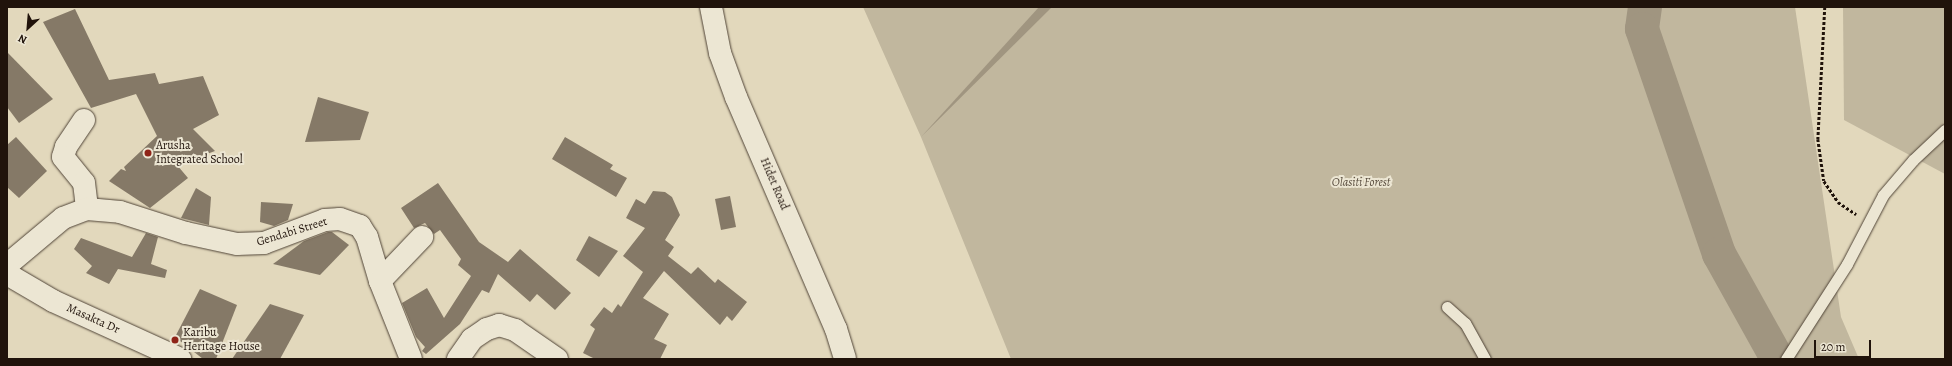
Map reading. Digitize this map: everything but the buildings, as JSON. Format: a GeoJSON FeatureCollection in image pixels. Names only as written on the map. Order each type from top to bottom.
{"type":"FeatureCollection","features":[{"type":"Feature","properties":{"kind":"street","name":"Hidet Road"},"geometry":{"type":"LineString","coordinates":[[711,7],[720,53],[736,97],[836,329],[846,359]]}},
{"type":"Feature","properties":{"kind":"street"},"geometry":{"type":"LineString","coordinates":[[84,120],[66,147],[63,156],[84,183],[87,209]]}},
{"type":"Feature","properties":{"kind":"street","name":"Gendabi Street"},"geometry":{"type":"LineString","coordinates":[[7,265],[64,218],[87,209],[120,212],[186,233],[237,244],[264,243],[325,220],[340,219],[354,223],[364,230],[380,281],[411,359]]}},
{"type":"Feature","properties":{"kind":"street"},"geometry":{"type":"LineString","coordinates":[[380,281],[422,237]]}},
{"type":"Feature","properties":{"kind":"street","name":"Masakta Dr"},"geometry":{"type":"LineString","coordinates":[[7,274],[54,301],[180,359]]}},
{"type":"Feature","properties":{"kind":"street"},"geometry":{"type":"LineString","coordinates":[[458,359],[472,339],[487,329],[499,325],[515,330],[557,359]]}},
{"type":"Feature","properties":{"kind":"lane"},"geometry":{"type":"LineString","coordinates":[[1786,359],[1814,320],[1870,224],[1883,195],[1913,160],[1945,130]]}},
{"type":"Feature","properties":{"kind":"lane"},"geometry":{"type":"LineString","coordinates":[[1447,307],[1465,322],[1485,359]]}},
{"type":"Feature","properties":{"kind":"path"},"geometry":{"type":"LineString","coordinates":[[1825,7],[1818,139],[1824,181],[1838,202],[1870,224]]}},
{"type":"Feature","properties":{"kind":"green space","name":"Olasiti Forest"},"geometry":{"type":"Polygon","coordinates":[[[863,7],[1795,7],[1841,317],[1859,359],[1011,359],[921,137],[863,7]]]}},
{"type":"Feature","properties":{"kind":"green space"},"geometry":{"type":"Polygon","coordinates":[[[1843,7],[1945,7],[1945,174],[1844,120],[1843,7]]]}},
{"type":"Feature","properties":{"kind":"shaded area"},"geometry":{"type":"Polygon","coordinates":[[[1039,7],[1052,7],[921,137],[1039,7]]]}},
{"type":"Feature","properties":{"kind":"waterway"},"geometry":{"type":"LineString","coordinates":[[1645,7],[1642,29],[1719,254],[1773,351]]}},
{"type":"Feature","properties":{"kind":"place","name":"Arusha Integrated School"},"geometry":{"type":"Point","coordinates":[148,153]}},
{"type":"Feature","properties":{"kind":"place","name":"Karibu Heritage House"},"geometry":{"type":"Point","coordinates":[175,340]}}]}
